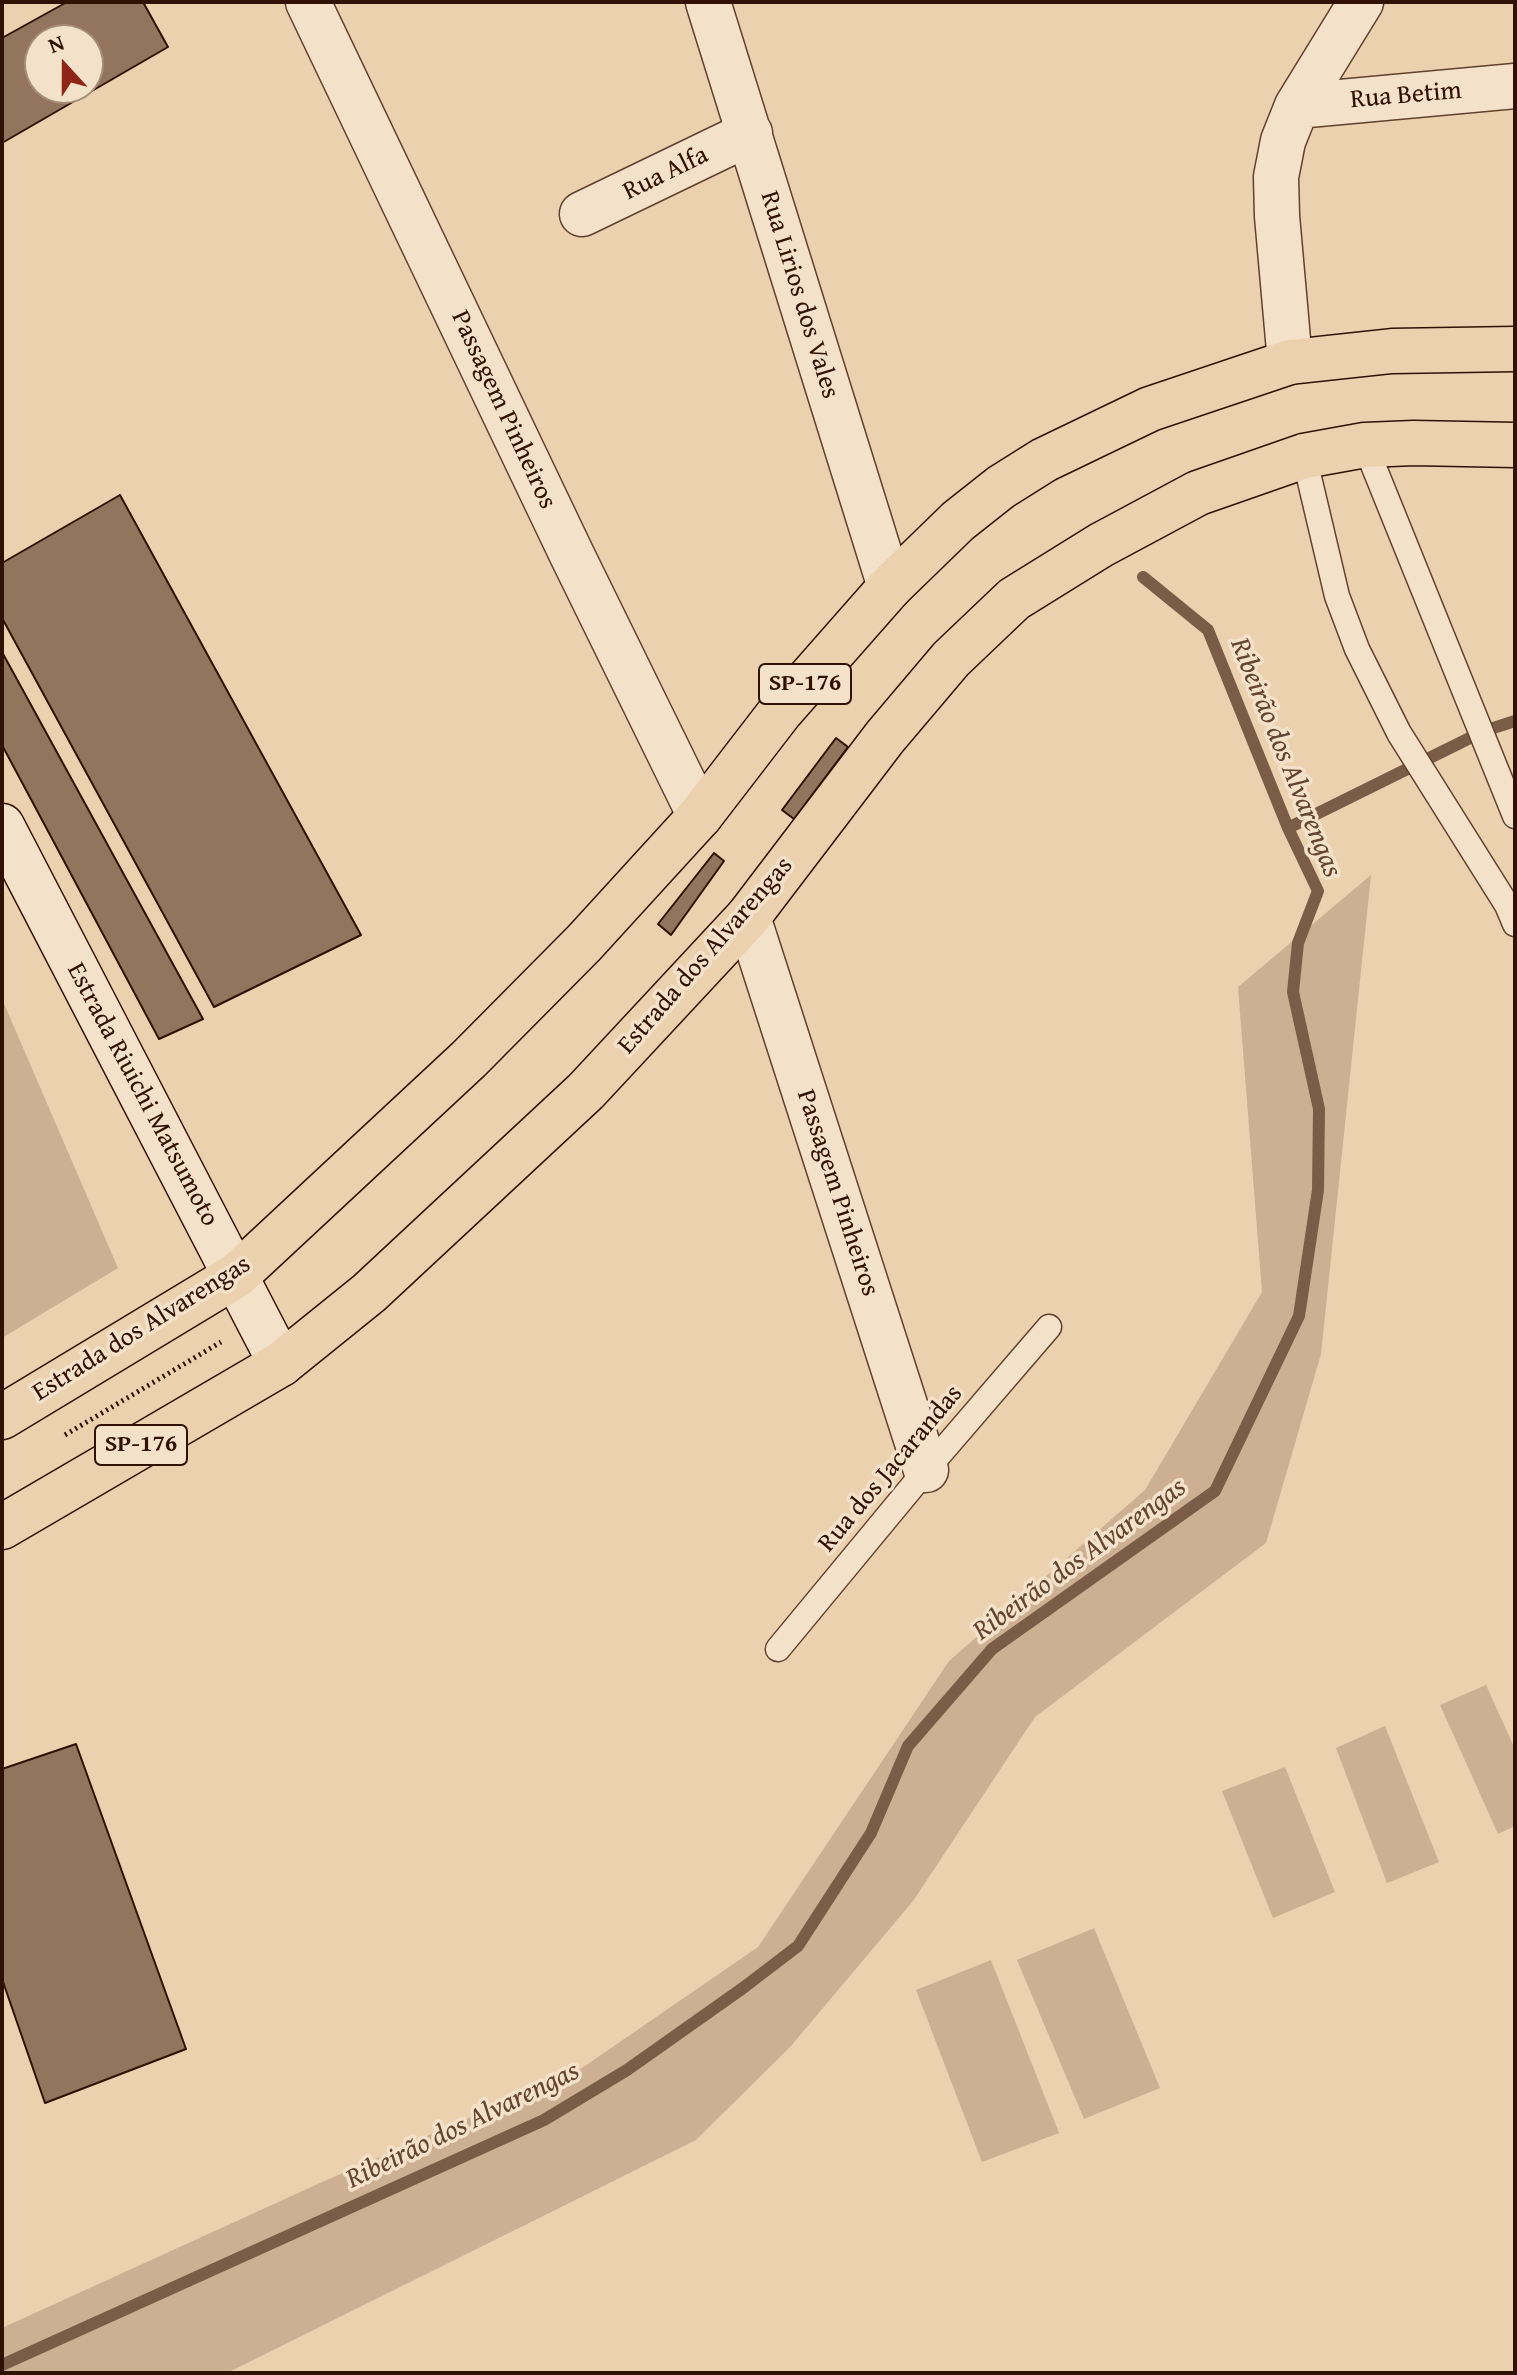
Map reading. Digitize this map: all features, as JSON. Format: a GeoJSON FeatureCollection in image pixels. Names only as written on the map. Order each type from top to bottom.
{"type":"FeatureCollection","features":[{"type":"Feature","properties":{"kind":"main road","name":"Estrada dos Alvarengas"},"geometry":{"type":"LineString","coordinates":[[2,1417],[237,1275],[469,1059],[584,943],[700,816],[780,712],[890,587],[958,521],[1001,487],[1044,460],[1150,409],[1290,362],[1392,351],[1515,349]]}},
{"type":"Feature","properties":{"kind":"main road","name":"Estrada dos Alvarengas"},"geometry":{"type":"LineString","coordinates":[[2,1527],[281,1364],[369,1293],[586,1091],[748,917],[885,737],[951,659],[1014,599],[1101,545],[1198,493],[1304,456],[1365,445],[1515,445]]}},
{"type":"Feature","properties":{"kind":"street","name":"Passagem Pinheiros"},"geometry":{"type":"LineString","coordinates":[[308,2],[700,816]]}},
{"type":"Feature","properties":{"kind":"street","name":"Rua Lirios dos Vales"},"geometry":{"type":"LineString","coordinates":[[708,2],[890,587]]}},
{"type":"Feature","properties":{"kind":"street"},"geometry":{"type":"LineString","coordinates":[[1290,362],[1276,177],[1283,141],[1297,106],[1361,2]]}},
{"type":"Feature","properties":{"kind":"street","name":"Rua Betim"},"geometry":{"type":"LineString","coordinates":[[1297,106],[1515,86]]}},
{"type":"Feature","properties":{"kind":"street","name":"Rua Alfa"},"geometry":{"type":"LineString","coordinates":[[582,214],[750,133]]}},
{"type":"Feature","properties":{"kind":"street","name":"Estrada Riuichi Matsumoto"},"geometry":{"type":"LineString","coordinates":[[2,826],[281,1364]]}},
{"type":"Feature","properties":{"kind":"street","name":"Passagem Pinheiros"},"geometry":{"type":"LineString","coordinates":[[748,917],[926,1470]]}},
{"type":"Feature","properties":{"kind":"lane"},"geometry":{"type":"LineString","coordinates":[[1365,445],[1515,816]]}},
{"type":"Feature","properties":{"kind":"lane"},"geometry":{"type":"LineString","coordinates":[[1304,456],[1337,596],[1357,649],[1399,733],[1507,905],[1515,924]]}},
{"type":"Feature","properties":{"kind":"lane","name":"Rua dos Jacarandas"},"geometry":{"type":"LineString","coordinates":[[778,1649],[1049,1327]]}},
{"type":"Feature","properties":{"kind":"shaded area"},"geometry":{"type":"Polygon","coordinates":[[[1371,875],[1321,1354],[1266,1543],[1035,1717],[913,1901],[791,2046],[696,2140],[227,2373],[2,2373],[2,2328],[582,2068],[758,1947],[949,1661],[1145,1490],[1262,1292],[1238,987],[1371,875]]]}},
{"type":"Feature","properties":{"kind":"shaded area"},"geometry":{"type":"Polygon","coordinates":[[[2,999],[118,1268],[2,1338],[2,999]]]}},
{"type":"Feature","properties":{"kind":"shaded area"},"geometry":{"type":"Polygon","coordinates":[[[1486,1685],[1515,1749],[1515,1826],[1498,1834],[1440,1705],[1486,1685]]]}},
{"type":"Feature","properties":{"kind":"shaded area"},"geometry":{"type":"Polygon","coordinates":[[[1385,1726],[1439,1862],[1387,1883],[1336,1748],[1385,1726]]]}},
{"type":"Feature","properties":{"kind":"shaded area"},"geometry":{"type":"Polygon","coordinates":[[[1285,1767],[1335,1892],[1273,1918],[1222,1791],[1285,1767]]]}},
{"type":"Feature","properties":{"kind":"shaded area"},"geometry":{"type":"Polygon","coordinates":[[[1094,1928],[1160,2088],[1084,2119],[1017,1960],[1094,1928]]]}},
{"type":"Feature","properties":{"kind":"shaded area"},"geometry":{"type":"Polygon","coordinates":[[[991,1960],[1059,2133],[982,2162],[916,1990],[991,1960]]]}},
{"type":"Feature","properties":{"kind":"building"},"geometry":{"type":"Polygon","coordinates":[[[67,2],[143,2],[168,47],[104,84],[104,24],[27,24],[67,2]]]}},
{"type":"Feature","properties":{"kind":"building"},"geometry":{"type":"Polygon","coordinates":[[[24,26],[24,104],[69,104],[2,143],[2,38],[24,26]]]}},
{"type":"Feature","properties":{"kind":"building"},"geometry":{"type":"Polygon","coordinates":[[[120,495],[361,935],[214,1007],[2,618],[2,563],[120,495]]]}},
{"type":"Feature","properties":{"kind":"building"},"geometry":{"type":"Polygon","coordinates":[[[2,652],[203,1019],[159,1039],[2,745],[2,652]]]}},
{"type":"Feature","properties":{"kind":"building"},"geometry":{"type":"Polygon","coordinates":[[[836,738],[848,747],[794,819],[782,810],[836,738]]]}},
{"type":"Feature","properties":{"kind":"building"},"geometry":{"type":"Polygon","coordinates":[[[714,853],[724,861],[671,935],[658,924],[714,853]]]}},
{"type":"Feature","properties":{"kind":"building"},"geometry":{"type":"Polygon","coordinates":[[[76,1744],[186,2049],[45,2103],[2,1979],[2,1769],[76,1744]]]}},
{"type":"Feature","properties":{"kind":"waterway","name":"Ribeirão dos Alvarengas"},"geometry":{"type":"LineString","coordinates":[[2,2365],[544,2120],[627,2070],[743,1988],[798,1946],[871,1833],[908,1746],[992,1649],[1215,1491],[1299,1316],[1318,1190],[1319,1109],[1293,992],[1298,943],[1318,891],[1288,828],[1208,630],[1143,577]]}},
{"type":"Feature","properties":{"kind":"waterway"},"geometry":{"type":"LineString","coordinates":[[1288,828],[1484,731],[1515,721]]}}]}
